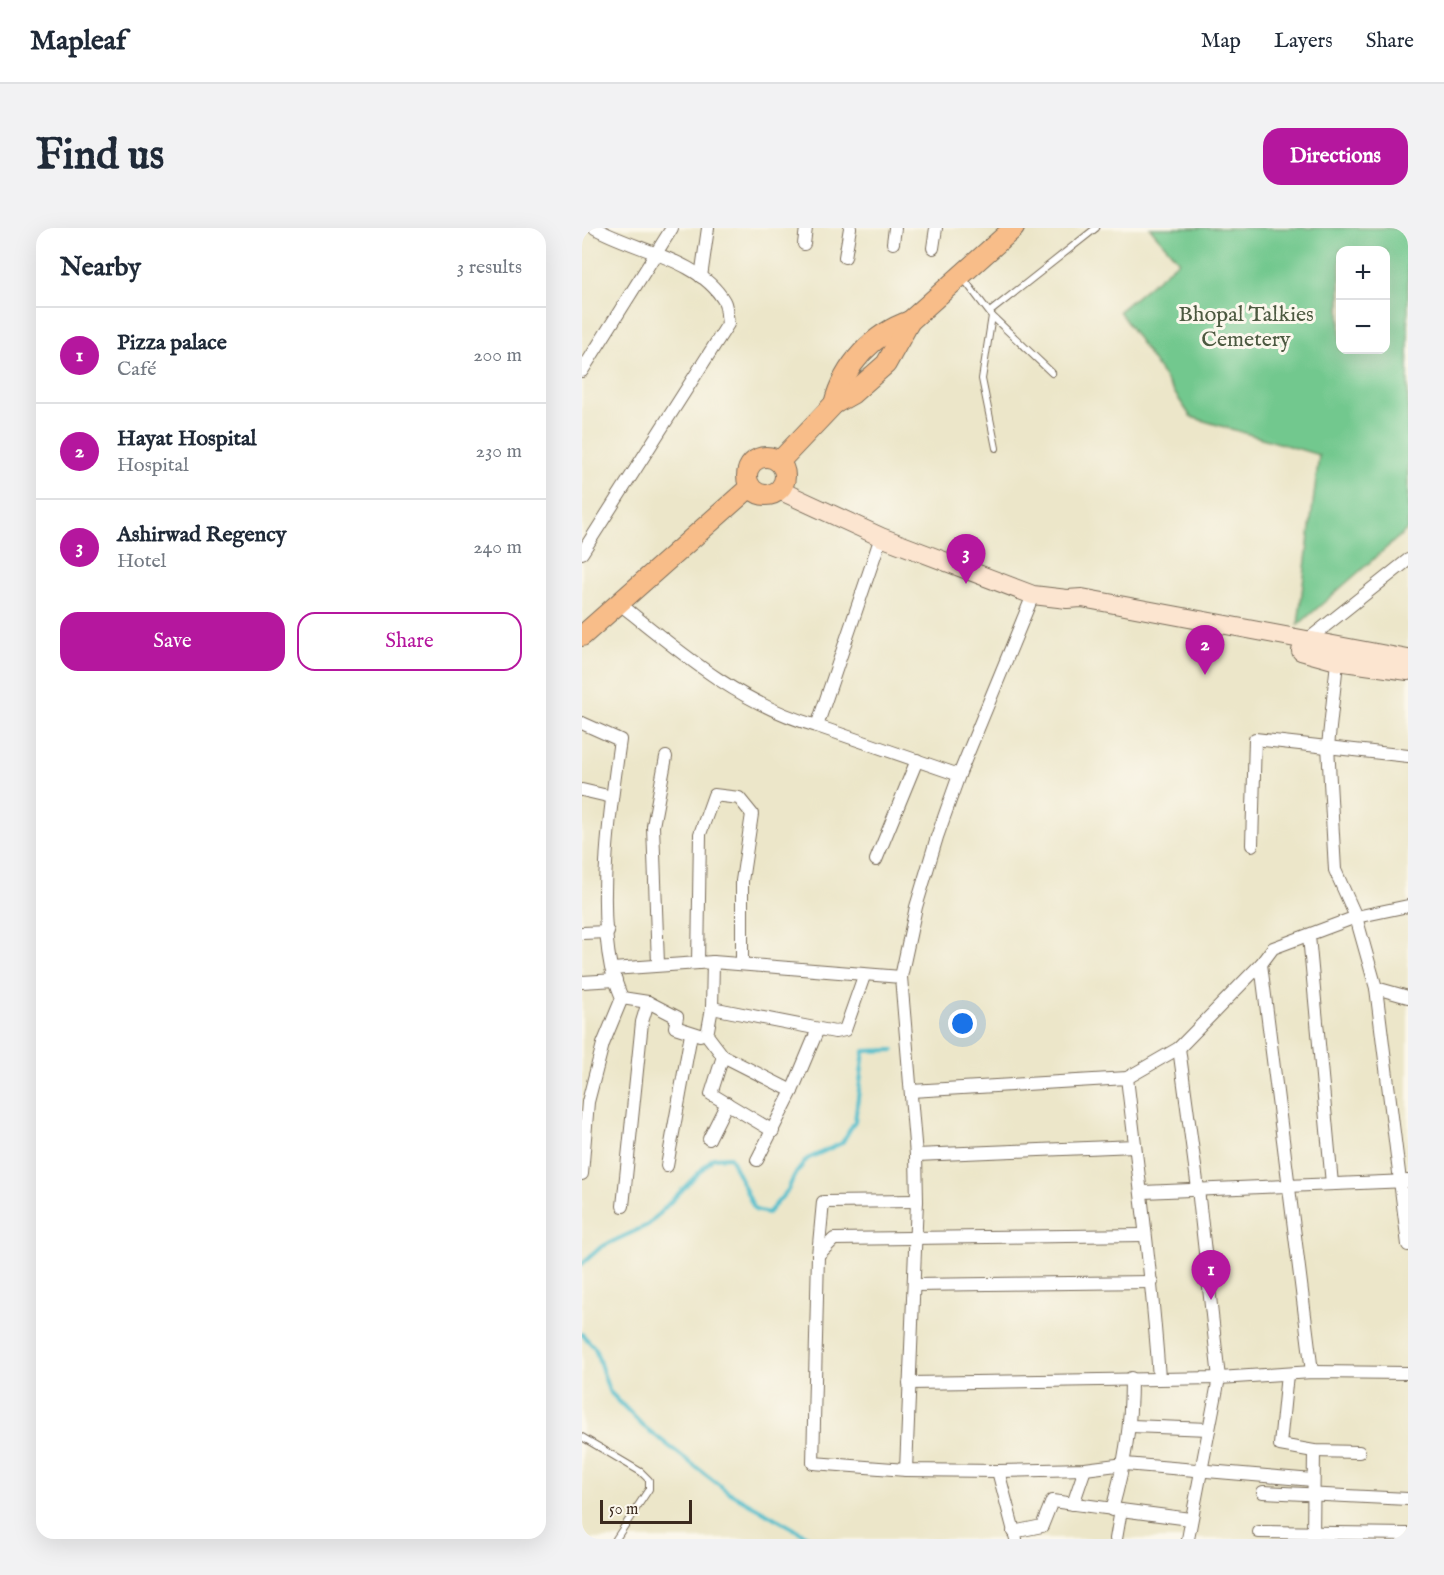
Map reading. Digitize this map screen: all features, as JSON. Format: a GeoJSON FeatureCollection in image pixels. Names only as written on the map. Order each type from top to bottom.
{"type":"FeatureCollection","features":[{"type":"Feature","properties":{"kind":"main road"},"geometry":{"type":"LineString","coordinates":[[779,462],[834,404],[852,394],[886,364],[910,321],[1014,228]]}},
{"type":"Feature","properties":{"kind":"main road"},"geometry":{"type":"LineString","coordinates":[[779,490],[785,479],[779,462],[768,456],[751,464],[746,476],[750,487],[761,494],[779,490],[881,537],[1033,595],[1067,599],[1080,608],[1145,616],[1300,646],[1408,671]]}},
{"type":"Feature","properties":{"kind":"main road"},"geometry":{"type":"LineString","coordinates":[[582,636],[750,487]]}},
{"type":"Feature","properties":{"kind":"main road"},"geometry":{"type":"LineString","coordinates":[[1338,654],[1408,659]]}},
{"type":"Feature","properties":{"kind":"street"},"geometry":{"type":"LineString","coordinates":[[582,371],[672,228]]}},
{"type":"Feature","properties":{"kind":"street"},"geometry":{"type":"LineString","coordinates":[[701,277],[708,228]]}},
{"type":"Feature","properties":{"kind":"street"},"geometry":{"type":"LineString","coordinates":[[804,244],[806,228]]}},
{"type":"Feature","properties":{"kind":"street"},"geometry":{"type":"LineString","coordinates":[[845,257],[850,228]]}},
{"type":"Feature","properties":{"kind":"street"},"geometry":{"type":"LineString","coordinates":[[893,243],[895,228]]}},
{"type":"Feature","properties":{"kind":"street"},"geometry":{"type":"LineString","coordinates":[[933,248],[936,228]]}},
{"type":"Feature","properties":{"kind":"street"},"geometry":{"type":"LineString","coordinates":[[582,554],[728,324],[724,301],[701,277],[657,253],[600,229]]}},
{"type":"Feature","properties":{"kind":"street"},"geometry":{"type":"LineString","coordinates":[[817,726],[881,537]]}},
{"type":"Feature","properties":{"kind":"street"},"geometry":{"type":"LineString","coordinates":[[1300,646],[1408,560]]}},
{"type":"Feature","properties":{"kind":"street"},"geometry":{"type":"LineString","coordinates":[[906,1470],[917,1201],[916,1155],[901,977],[916,907],[959,775],[1033,595]]}},
{"type":"Feature","properties":{"kind":"street"},"geometry":{"type":"LineString","coordinates":[[620,604],[701,669],[749,699],[817,726],[959,775]]}},
{"type":"Feature","properties":{"kind":"street"},"geometry":{"type":"LineString","coordinates":[[1338,654],[1328,746],[1335,870],[1356,917],[1376,988],[1404,1181],[1408,1245]]}},
{"type":"Feature","properties":{"kind":"street"},"geometry":{"type":"LineString","coordinates":[[582,723],[620,740],[607,859],[608,932],[614,975],[622,998],[603,1044],[585,1102],[582,1174]]}},
{"type":"Feature","properties":{"kind":"street"},"geometry":{"type":"LineString","coordinates":[[1252,845],[1256,739],[1408,756]]}},
{"type":"Feature","properties":{"kind":"street"},"geometry":{"type":"LineString","coordinates":[[658,964],[653,826],[666,757]]}},
{"type":"Feature","properties":{"kind":"street"},"geometry":{"type":"LineString","coordinates":[[876,860],[917,760]]}},
{"type":"Feature","properties":{"kind":"street"},"geometry":{"type":"LineString","coordinates":[[582,790],[612,797]]}},
{"type":"Feature","properties":{"kind":"street"},"geometry":{"type":"LineString","coordinates":[[698,963],[700,834],[714,795],[739,798],[752,814],[742,881],[742,964]]}},
{"type":"Feature","properties":{"kind":"street"},"geometry":{"type":"LineString","coordinates":[[911,1090],[1127,1078],[1179,1048],[1274,948],[1356,917],[1408,906]]}},
{"type":"Feature","properties":{"kind":"street"},"geometry":{"type":"LineString","coordinates":[[1391,910],[1408,916]]}},
{"type":"Feature","properties":{"kind":"street"},"geometry":{"type":"LineString","coordinates":[[582,933],[608,932]]}},
{"type":"Feature","properties":{"kind":"street"},"geometry":{"type":"LineString","coordinates":[[1309,936],[1332,1184]]}},
{"type":"Feature","properties":{"kind":"street"},"geometry":{"type":"LineString","coordinates":[[582,982],[658,964],[713,962],[864,976],[901,977]]}},
{"type":"Feature","properties":{"kind":"street"},"geometry":{"type":"LineString","coordinates":[[713,962],[712,1008],[707,1035],[723,1056],[792,1091]]}},
{"type":"Feature","properties":{"kind":"street"},"geometry":{"type":"LineString","coordinates":[[1261,964],[1312,1372]]}},
{"type":"Feature","properties":{"kind":"street"},"geometry":{"type":"LineString","coordinates":[[712,1008],[835,1032],[845,1030],[864,976]]}},
{"type":"Feature","properties":{"kind":"street"},"geometry":{"type":"LineString","coordinates":[[1376,988],[1408,997]]}},
{"type":"Feature","properties":{"kind":"street"},"geometry":{"type":"LineString","coordinates":[[622,998],[648,1002],[677,1017],[675,1027],[691,1034],[707,1035]]}},
{"type":"Feature","properties":{"kind":"street"},"geometry":{"type":"LineString","coordinates":[[623,1206],[642,1022],[648,1002]]}},
{"type":"Feature","properties":{"kind":"street"},"geometry":{"type":"LineString","coordinates":[[757,1160],[792,1091],[818,1029]]}},
{"type":"Feature","properties":{"kind":"street"},"geometry":{"type":"LineString","coordinates":[[668,1166],[691,1034]]}},
{"type":"Feature","properties":{"kind":"street"},"geometry":{"type":"LineString","coordinates":[[1179,1048],[1198,1189],[1219,1378],[1188,1539]]}},
{"type":"Feature","properties":{"kind":"street"},"geometry":{"type":"LineString","coordinates":[[723,1056],[711,1094],[773,1131]]}},
{"type":"Feature","properties":{"kind":"street"},"geometry":{"type":"LineString","coordinates":[[1127,1078],[1143,1192],[1144,1235],[1152,1282],[1159,1378]]}},
{"type":"Feature","properties":{"kind":"street"},"geometry":{"type":"LineString","coordinates":[[709,1139],[727,1103]]}},
{"type":"Feature","properties":{"kind":"street"},"geometry":{"type":"LineString","coordinates":[[916,1155],[1135,1146]]}},
{"type":"Feature","properties":{"kind":"street"},"geometry":{"type":"LineString","coordinates":[[1143,1192],[1404,1181]]}},
{"type":"Feature","properties":{"kind":"street"},"geometry":{"type":"LineString","coordinates":[[917,1201],[823,1202],[818,1255],[813,1463],[906,1470],[998,1471],[1085,1469],[1125,1464],[1313,1480]]}},
{"type":"Feature","properties":{"kind":"street"},"geometry":{"type":"LineString","coordinates":[[818,1255],[834,1239],[1144,1235]]}},
{"type":"Feature","properties":{"kind":"street"},"geometry":{"type":"LineString","coordinates":[[914,1285],[1152,1282]]}},
{"type":"Feature","properties":{"kind":"street"},"geometry":{"type":"LineString","coordinates":[[909,1383],[1219,1378],[1312,1372],[1408,1373]]}},
{"type":"Feature","properties":{"kind":"street"},"geometry":{"type":"LineString","coordinates":[[1287,1374],[1280,1445],[1314,1451],[1359,1452]]}},
{"type":"Feature","properties":{"kind":"street"},"geometry":{"type":"LineString","coordinates":[[1116,1539],[1116,1510],[1131,1426],[1131,1378]]}},
{"type":"Feature","properties":{"kind":"street"},"geometry":{"type":"LineString","coordinates":[[1131,1426],[1209,1429]]}},
{"type":"Feature","properties":{"kind":"street"},"geometry":{"type":"LineString","coordinates":[[1313,1536],[1314,1451]]}},
{"type":"Feature","properties":{"kind":"street"},"geometry":{"type":"LineString","coordinates":[[1073,1504],[1085,1469]]}},
{"type":"Feature","properties":{"kind":"street"},"geometry":{"type":"LineString","coordinates":[[998,1471],[1014,1535],[1042,1526],[1052,1501],[1190,1520]]}},
{"type":"Feature","properties":{"kind":"street"},"geometry":{"type":"LineString","coordinates":[[1263,1492],[1408,1499]]}},
{"type":"Feature","properties":{"kind":"street"},"geometry":{"type":"LineString","coordinates":[[1259,1532],[1313,1536],[1408,1534]]}},
{"type":"Feature","properties":{"kind":"lane"},"geometry":{"type":"LineString","coordinates":[[996,448],[982,379],[991,314],[1096,228]]}},
{"type":"Feature","properties":{"kind":"lane"},"geometry":{"type":"LineString","coordinates":[[960,274],[991,314],[1052,373]]}},
{"type":"Feature","properties":{"kind":"lane"},"geometry":{"type":"LineString","coordinates":[[582,1437],[641,1472],[649,1480],[649,1489],[616,1539]]}},
{"type":"Feature","properties":{"kind":"green space","name":"Bhopal Talkies Cemetery"},"geometry":{"type":"Polygon","coordinates":[[[1150,228],[1408,228],[1408,529],[1298,625],[1319,455],[1191,417],[1119,311],[1179,261],[1150,228]]]}},
{"type":"Feature","properties":{"kind":"waterway"},"geometry":{"type":"LineString","coordinates":[[582,1264],[601,1247],[648,1225],[713,1158],[730,1157],[755,1210],[768,1213],[788,1190],[794,1176],[807,1159],[842,1143],[855,1121],[864,1051],[894,1050]]}},
{"type":"Feature","properties":{"kind":"waterway"},"geometry":{"type":"LineString","coordinates":[[582,1334],[595,1348],[609,1391],[643,1426],[727,1491],[812,1539]]}},
{"type":"Feature","properties":{"kind":"place","name":"Ashirwad Regency"},"geometry":{"type":"Point","coordinates":[966,584]}},
{"type":"Feature","properties":{"kind":"place","name":"Hayat Hospital"},"geometry":{"type":"Point","coordinates":[1205,675]}},
{"type":"Feature","properties":{"kind":"place","name":"Pizza palace"},"geometry":{"type":"Point","coordinates":[1211,1300]}}]}
